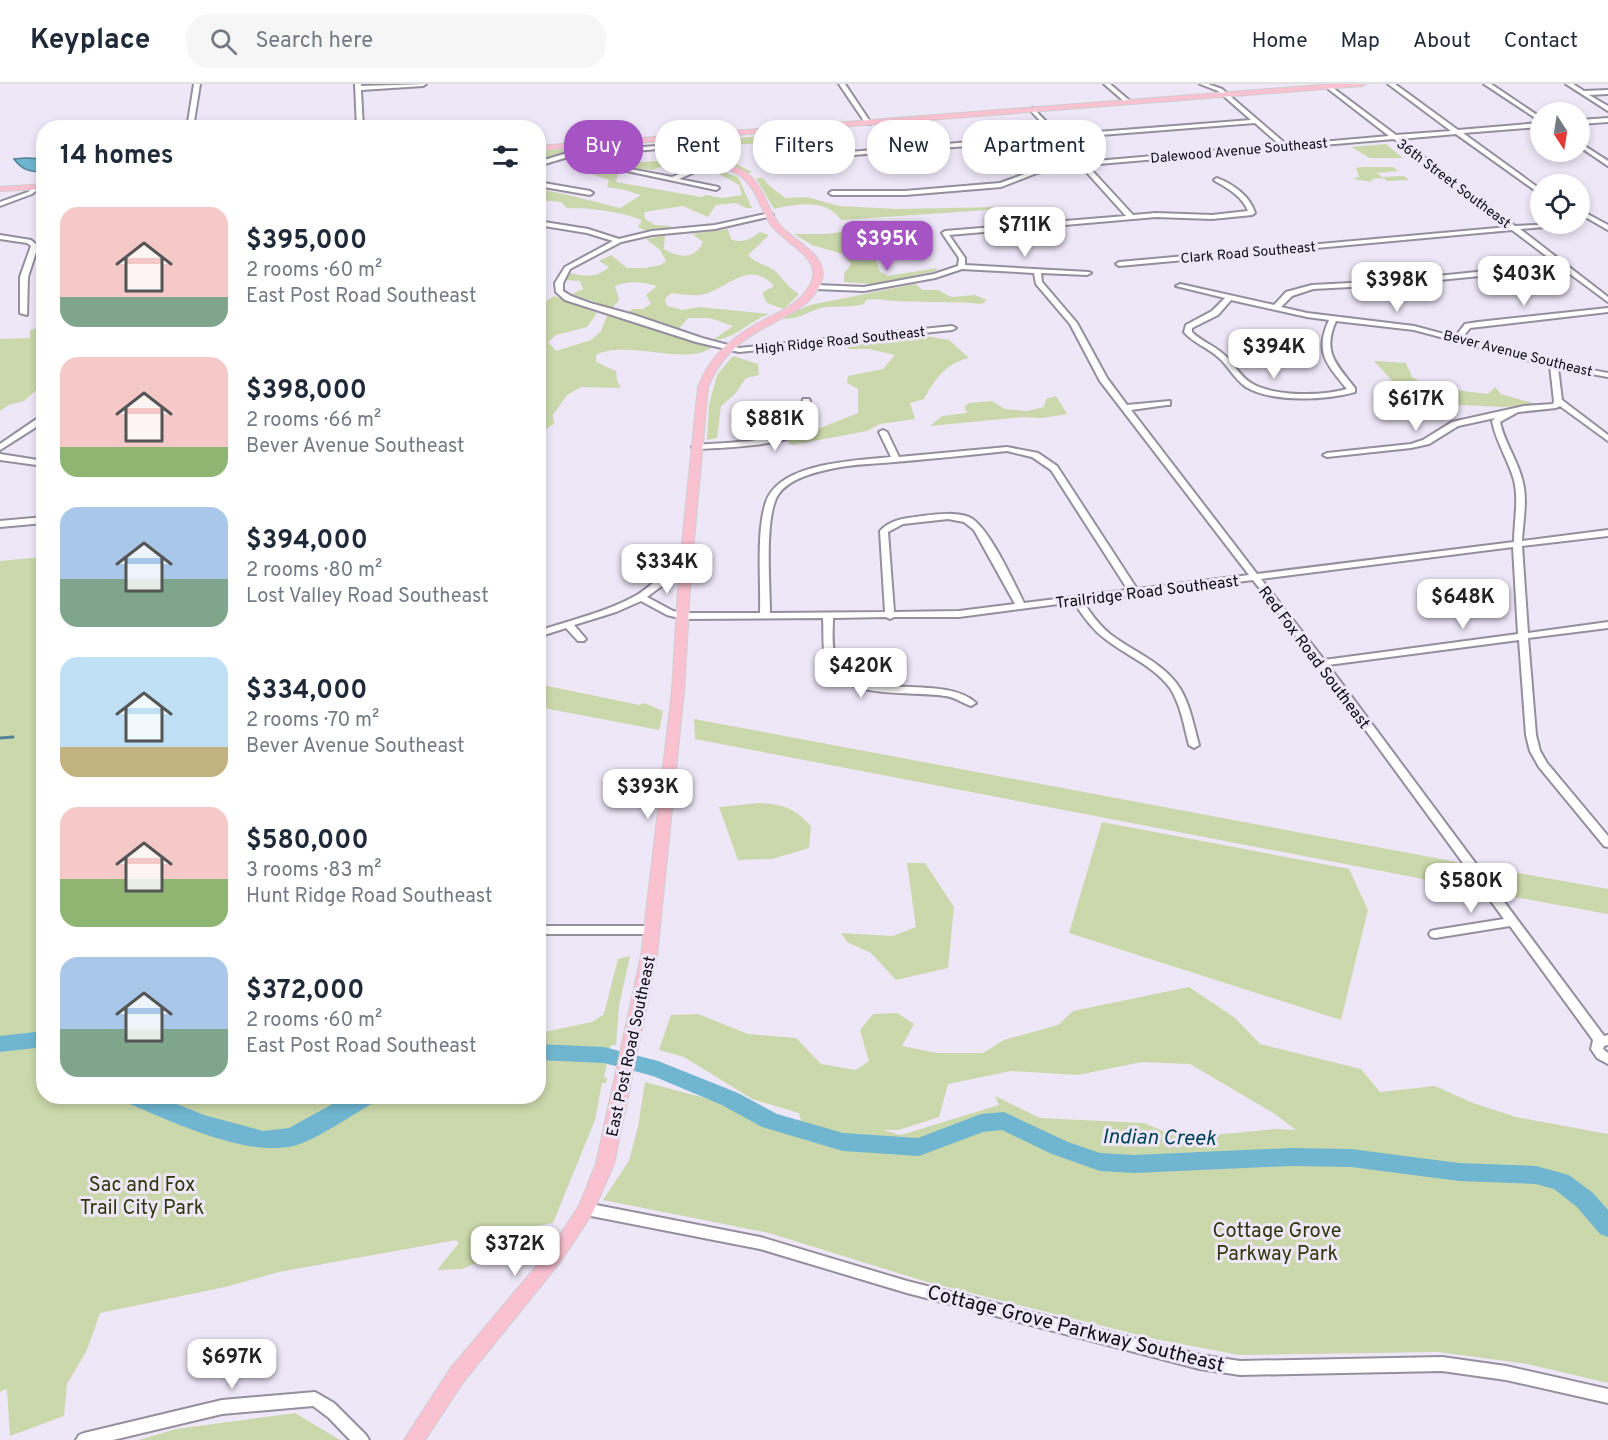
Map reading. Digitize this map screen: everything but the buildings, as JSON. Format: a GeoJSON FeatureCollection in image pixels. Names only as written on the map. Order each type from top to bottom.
{"type":"FeatureCollection","features":[{"type":"Feature","properties":{"kind":"main road"},"geometry":{"type":"LineString","coordinates":[[906,120],[1360,84]]}},
{"type":"Feature","properties":{"kind":"main road"},"geometry":{"type":"LineString","coordinates":[[741,133],[867,123]]}},
{"type":"Feature","properties":{"kind":"main road"},"geometry":{"type":"LineString","coordinates":[[546,147],[655,140]]}},
{"type":"Feature","properties":{"kind":"main road"},"geometry":{"type":"LineString","coordinates":[[741,174],[751,181],[781,232],[809,253],[816,266],[816,287]]}},
{"type":"Feature","properties":{"kind":"main road"},"geometry":{"type":"LineString","coordinates":[[0,189],[36,186]]}},
{"type":"Feature","properties":{"kind":"main road","name":"East Post Road Southeast"},"geometry":{"type":"LineString","coordinates":[[414,1440],[457,1375],[555,1256],[586,1209],[605,1164],[646,978],[684,616],[685,573],[703,387],[712,367],[729,347],[758,326],[797,306],[816,287]]}},
{"type":"Feature","properties":{"kind":"street"},"geometry":{"type":"LineString","coordinates":[[191,120],[197,84]]}},
{"type":"Feature","properties":{"kind":"street"},"geometry":{"type":"LineString","coordinates":[[360,120],[358,86],[423,84]]}},
{"type":"Feature","properties":{"kind":"street"},"geometry":{"type":"LineString","coordinates":[[842,84],[867,122]]}},
{"type":"Feature","properties":{"kind":"street"},"geometry":{"type":"LineString","coordinates":[[1107,84],[1128,102]]}},
{"type":"Feature","properties":{"kind":"street"},"geometry":{"type":"LineString","coordinates":[[1203,84],[1225,95],[1285,146]]}},
{"type":"Feature","properties":{"kind":"street"},"geometry":{"type":"LineString","coordinates":[[1391,84],[1530,185]]}},
{"type":"Feature","properties":{"kind":"street"},"geometry":{"type":"LineString","coordinates":[[1487,84],[1530,112]]}},
{"type":"Feature","properties":{"kind":"street"},"geometry":{"type":"LineString","coordinates":[[1569,84],[1608,108]]}},
{"type":"Feature","properties":{"kind":"street","name":"36th Street Southeast"},"geometry":{"type":"LineString","coordinates":[[1329,87],[1608,300]]}},
{"type":"Feature","properties":{"kind":"street"},"geometry":{"type":"LineString","coordinates":[[1584,93],[1608,92]]}},
{"type":"Feature","properties":{"kind":"street"},"geometry":{"type":"LineString","coordinates":[[1033,110],[1043,120]]}},
{"type":"Feature","properties":{"kind":"street"},"geometry":{"type":"LineString","coordinates":[[1590,121],[1608,120]]}},
{"type":"Feature","properties":{"kind":"street"},"geometry":{"type":"LineString","coordinates":[[1106,132],[1255,121]]}},
{"type":"Feature","properties":{"kind":"street","name":"Dalewood Avenue Southeast"},"geometry":{"type":"LineString","coordinates":[[1106,161],[1530,126]]}},
{"type":"Feature","properties":{"kind":"street"},"geometry":{"type":"LineString","coordinates":[[855,153],[962,144]]}},
{"type":"Feature","properties":{"kind":"street"},"geometry":{"type":"LineString","coordinates":[[546,162],[567,155],[655,148]]}},
{"type":"Feature","properties":{"kind":"street"},"geometry":{"type":"LineString","coordinates":[[1590,152],[1608,164]]}},
{"type":"Feature","properties":{"kind":"street"},"geometry":{"type":"LineString","coordinates":[[643,173],[716,188]]}},
{"type":"Feature","properties":{"kind":"street"},"geometry":{"type":"LineString","coordinates":[[674,179],[686,174]]}},
{"type":"Feature","properties":{"kind":"street","name":"Dalewood Avenue Southeast"},"geometry":{"type":"LineString","coordinates":[[832,193],[905,193],[1001,185],[1033,174]]}},
{"type":"Feature","properties":{"kind":"street"},"geometry":{"type":"LineString","coordinates":[[1092,174],[1131,217]]}},
{"type":"Feature","properties":{"kind":"street"},"geometry":{"type":"LineString","coordinates":[[961,267],[962,258],[945,233],[1166,214],[1224,217],[1252,213],[1249,205],[1227,184],[1217,180]]}},
{"type":"Feature","properties":{"kind":"street"},"geometry":{"type":"LineString","coordinates":[[546,185],[590,193]]}},
{"type":"Feature","properties":{"kind":"street"},"geometry":{"type":"LineString","coordinates":[[0,204],[36,189]]}},
{"type":"Feature","properties":{"kind":"street"},"geometry":{"type":"LineString","coordinates":[[546,224],[588,231],[619,241],[652,233],[715,227],[770,215]]}},
{"type":"Feature","properties":{"kind":"street"},"geometry":{"type":"LineString","coordinates":[[1590,217],[1608,228]]}},
{"type":"Feature","properties":{"kind":"street"},"geometry":{"type":"LineString","coordinates":[[1590,221],[1596,220]]}},
{"type":"Feature","properties":{"kind":"street","name":"Clark Road Southeast"},"geometry":{"type":"LineString","coordinates":[[1119,264],[1530,226]]}},
{"type":"Feature","properties":{"kind":"street"},"geometry":{"type":"LineString","coordinates":[[0,237],[29,241],[35,246],[24,278],[24,313]]}},
{"type":"Feature","properties":{"kind":"street","name":"High Ridge Road Southeast"},"geometry":{"type":"LineString","coordinates":[[619,241],[567,268],[559,284],[560,292],[568,298],[587,305],[739,350],[952,328]]}},
{"type":"Feature","properties":{"kind":"street"},"geometry":{"type":"LineString","coordinates":[[1276,308],[1289,294],[1312,287],[1388,283],[1562,266]]}},
{"type":"Feature","properties":{"kind":"street"},"geometry":{"type":"LineString","coordinates":[[816,287],[864,289],[935,276],[961,267],[1087,273]]}},
{"type":"Feature","properties":{"kind":"street","name":"Red Fox Road Southeast"},"geometry":{"type":"LineString","coordinates":[[1037,271],[1039,282],[1073,323],[1103,379],[1321,663],[1511,922],[1605,1040],[1596,1049],[1608,1059]]}},
{"type":"Feature","properties":{"kind":"street","name":"Bever Avenue Southeast"},"geometry":{"type":"LineString","coordinates":[[1180,286],[1333,319],[1392,324],[1554,365],[1608,375]]}},
{"type":"Feature","properties":{"kind":"street"},"geometry":{"type":"LineString","coordinates":[[1230,297],[1215,313],[1188,327],[1188,332],[1193,338],[1227,361],[1248,384],[1280,395],[1298,396],[1352,390],[1329,361],[1326,335],[1333,319]]}},
{"type":"Feature","properties":{"kind":"street"},"geometry":{"type":"LineString","coordinates":[[1457,339],[1468,326],[1478,324],[1608,310]]}},
{"type":"Feature","properties":{"kind":"street"},"geometry":{"type":"LineString","coordinates":[[1327,455],[1411,446],[1426,442],[1455,424],[1556,406],[1558,401],[1554,365]]}},
{"type":"Feature","properties":{"kind":"street"},"geometry":{"type":"LineString","coordinates":[[696,447],[793,435],[807,422],[806,401]]}},
{"type":"Feature","properties":{"kind":"street"},"geometry":{"type":"LineString","coordinates":[[1558,401],[1608,439]]}},
{"type":"Feature","properties":{"kind":"street"},"geometry":{"type":"LineString","coordinates":[[1125,408],[1167,403]]}},
{"type":"Feature","properties":{"kind":"street"},"geometry":{"type":"LineString","coordinates":[[1502,414],[1496,421],[1497,430],[1517,477],[1520,492],[1518,544],[1522,636],[1531,735],[1535,751],[1543,765],[1608,843]]}},
{"type":"Feature","properties":{"kind":"street"},"geometry":{"type":"LineString","coordinates":[[0,448],[36,423]]}},
{"type":"Feature","properties":{"kind":"street"},"geometry":{"type":"LineString","coordinates":[[883,432],[896,459]]}},
{"type":"Feature","properties":{"kind":"street"},"geometry":{"type":"LineString","coordinates":[[765,616],[767,514],[774,494],[797,477],[816,470],[896,459],[1007,449],[1022,451],[1046,461],[1054,468],[1134,592]]}},
{"type":"Feature","properties":{"kind":"street"},"geometry":{"type":"LineString","coordinates":[[0,457],[36,463]]}},
{"type":"Feature","properties":{"kind":"street"},"geometry":{"type":"LineString","coordinates":[[890,616],[884,531],[890,525],[900,522],[945,517],[966,519],[978,528],[1021,607]]}},
{"type":"Feature","properties":{"kind":"street"},"geometry":{"type":"LineString","coordinates":[[0,524],[36,521]]}},
{"type":"Feature","properties":{"kind":"street","name":"Trailridge Road Southeast"},"geometry":{"type":"LineString","coordinates":[[684,616],[959,614],[1608,533]]}},
{"type":"Feature","properties":{"kind":"street"},"geometry":{"type":"LineString","coordinates":[[546,632],[613,610],[641,597],[672,574],[685,573]]}},
{"type":"Feature","properties":{"kind":"street"},"geometry":{"type":"LineString","coordinates":[[641,597],[670,613],[684,616]]}},
{"type":"Feature","properties":{"kind":"street"},"geometry":{"type":"LineString","coordinates":[[1077,599],[1092,621],[1107,636],[1153,666],[1167,679],[1178,694],[1194,745]]}},
{"type":"Feature","properties":{"kind":"street"},"geometry":{"type":"LineString","coordinates":[[828,616],[831,660],[834,667],[851,680],[879,689],[957,695],[971,703]]}},
{"type":"Feature","properties":{"kind":"street"},"geometry":{"type":"LineString","coordinates":[[570,625],[581,639]]}},
{"type":"Feature","properties":{"kind":"street"},"geometry":{"type":"LineString","coordinates":[[1321,663],[1608,625]]}},
{"type":"Feature","properties":{"kind":"street"},"geometry":{"type":"LineString","coordinates":[[1435,934],[1511,922]]}},
{"type":"Feature","properties":{"kind":"street"},"geometry":{"type":"LineString","coordinates":[[546,930],[652,930]]}},
{"type":"Feature","properties":{"kind":"street","name":"Cottage Grove Parkway Southeast"},"geometry":{"type":"LineString","coordinates":[[586,1209],[760,1243],[907,1287],[1200,1362],[1240,1368],[1442,1364],[1506,1373],[1608,1396]]}},
{"type":"Feature","properties":{"kind":"street"},"geometry":{"type":"LineString","coordinates":[[84,1440],[222,1407],[315,1400],[328,1406],[350,1432],[361,1440]]}},
{"type":"Feature","properties":{"kind":"green space"},"geometry":{"type":"Polygon","coordinates":[[[741,137],[753,137],[753,144],[741,144],[741,137]]]}},
{"type":"Feature","properties":{"kind":"green space"},"geometry":{"type":"Polygon","coordinates":[[[1386,144],[1403,158],[1370,158],[1351,147],[1386,144]]]}},
{"type":"Feature","properties":{"kind":"green space"},"geometry":{"type":"Polygon","coordinates":[[[564,149],[564,153],[546,158],[546,150],[564,149]]]}},
{"type":"Feature","properties":{"kind":"green space"},"geometry":{"type":"Polygon","coordinates":[[[655,161],[653,170],[643,169],[643,162],[655,161]]]}},
{"type":"Feature","properties":{"kind":"green space"},"geometry":{"type":"Polygon","coordinates":[[[741,166],[752,172],[741,170],[741,166]]]}},
{"type":"Feature","properties":{"kind":"green space"},"geometry":{"type":"Polygon","coordinates":[[[1393,167],[1398,171],[1377,173],[1382,177],[1404,176],[1409,180],[1371,179],[1373,182],[1353,179],[1359,177],[1356,168],[1393,167]]]}},
{"type":"Feature","properties":{"kind":"green space"},"geometry":{"type":"Polygon","coordinates":[[[592,174],[618,174],[616,182],[701,197],[706,195],[722,198],[742,195],[739,185],[719,174],[730,174],[738,177],[752,208],[736,203],[716,205],[708,217],[683,206],[644,212],[645,219],[655,225],[671,226],[667,230],[646,231],[638,227],[642,220],[624,214],[567,208],[561,202],[546,201],[546,191],[620,208],[641,195],[607,187],[609,180],[592,174]]]}},
{"type":"Feature","properties":{"kind":"green space"},"geometry":{"type":"Polygon","coordinates":[[[756,178],[763,178],[785,198],[807,197],[839,206],[896,209],[1001,207],[1002,209],[841,220],[827,208],[810,204],[774,209],[756,178]]]}},
{"type":"Feature","properties":{"kind":"green space"},"geometry":{"type":"Polygon","coordinates":[[[728,229],[731,239],[739,241],[750,239],[760,232],[769,235],[748,255],[774,270],[799,294],[784,309],[767,303],[762,293],[774,286],[764,278],[746,275],[709,293],[686,295],[671,293],[665,299],[667,306],[683,310],[699,307],[770,314],[721,339],[713,340],[733,326],[710,318],[688,318],[678,330],[627,313],[632,309],[643,309],[651,304],[646,295],[657,286],[636,282],[615,286],[619,300],[612,308],[572,294],[583,289],[580,281],[565,280],[571,273],[586,276],[600,273],[609,267],[599,261],[611,255],[627,268],[661,265],[666,261],[660,250],[646,239],[665,235],[664,249],[686,256],[696,252],[703,242],[692,234],[728,229]]]}},
{"type":"Feature","properties":{"kind":"green space"},"geometry":{"type":"Polygon","coordinates":[[[848,231],[859,248],[874,256],[880,272],[888,276],[937,268],[936,271],[874,284],[844,282],[844,274],[851,264],[843,254],[812,245],[794,234],[827,234],[848,231]]]}},
{"type":"Feature","properties":{"kind":"green space"},"geometry":{"type":"Polygon","coordinates":[[[915,284],[923,290],[938,290],[951,297],[975,295],[987,300],[982,304],[866,300],[864,304],[820,308],[798,317],[781,318],[810,305],[915,284]]]}},
{"type":"Feature","properties":{"kind":"green space"},"geometry":{"type":"Polygon","coordinates":[[[554,296],[597,313],[587,327],[556,335],[548,342],[556,351],[591,340],[601,331],[608,313],[671,336],[712,347],[688,354],[624,350],[596,355],[596,362],[616,371],[617,381],[621,388],[581,387],[567,395],[553,415],[554,424],[546,429],[546,301],[554,296]]]}},
{"type":"Feature","properties":{"kind":"green space"},"geometry":{"type":"Polygon","coordinates":[[[36,329],[36,390],[24,401],[9,405],[0,411],[0,339],[30,338],[30,330],[36,329]]]}},
{"type":"Feature","properties":{"kind":"green space"},"geometry":{"type":"Polygon","coordinates":[[[919,335],[949,340],[969,358],[954,363],[942,373],[924,399],[910,403],[915,419],[880,424],[867,431],[792,445],[787,441],[858,413],[858,389],[847,383],[848,376],[883,369],[895,355],[869,349],[848,349],[844,342],[919,335]]]}},
{"type":"Feature","properties":{"kind":"green space"},"geometry":{"type":"Polygon","coordinates":[[[733,356],[758,364],[759,375],[746,378],[735,394],[721,406],[717,438],[707,440],[709,405],[717,375],[733,356]]]}},
{"type":"Feature","properties":{"kind":"green space"},"geometry":{"type":"Polygon","coordinates":[[[1374,361],[1406,363],[1412,377],[1431,387],[1488,394],[1495,387],[1501,394],[1536,404],[1504,407],[1438,404],[1405,413],[1397,409],[1401,405],[1396,385],[1374,361]]]}},
{"type":"Feature","properties":{"kind":"green space"},"geometry":{"type":"Polygon","coordinates":[[[1056,396],[1067,414],[1043,418],[1022,417],[930,426],[942,416],[967,413],[964,407],[969,403],[992,401],[1005,409],[1027,411],[1044,407],[1046,399],[1056,396]]]}},
{"type":"Feature","properties":{"kind":"green space","name":"Sac and Fox Trail City Park"},"geometry":{"type":"Polygon","coordinates":[[[36,558],[36,1104],[546,1104],[546,1032],[592,1022],[604,1014],[618,959],[630,956],[619,1006],[616,1045],[611,1045],[604,1077],[607,1078],[606,1083],[602,1083],[595,1120],[553,1223],[512,1230],[499,1254],[462,1269],[437,1270],[459,1243],[456,1240],[279,1272],[225,1287],[100,1313],[87,1350],[67,1384],[64,1416],[10,1436],[7,1389],[0,1392],[0,561],[36,558]]]}},
{"type":"Feature","properties":{"kind":"green space"},"geometry":{"type":"Polygon","coordinates":[[[546,686],[639,705],[644,703],[663,711],[659,730],[546,708],[546,686]]]}},
{"type":"Feature","properties":{"kind":"green space"},"geometry":{"type":"Polygon","coordinates":[[[694,719],[1457,862],[1475,889],[695,739],[694,719]]]}},
{"type":"Feature","properties":{"kind":"green space"},"geometry":{"type":"Polygon","coordinates":[[[760,803],[788,808],[805,820],[811,826],[809,848],[772,859],[738,860],[719,807],[760,803]]]}},
{"type":"Feature","properties":{"kind":"green space"},"geometry":{"type":"Polygon","coordinates":[[[1102,822],[1349,869],[1368,910],[1341,1020],[1069,933],[1102,822]]]}},
{"type":"Feature","properties":{"kind":"green space"},"geometry":{"type":"Polygon","coordinates":[[[907,863],[925,863],[954,907],[948,968],[896,980],[871,953],[847,942],[841,933],[893,936],[916,927],[907,863]]]}},
{"type":"Feature","properties":{"kind":"green space"},"geometry":{"type":"Polygon","coordinates":[[[1490,868],[1608,889],[1608,914],[1509,896],[1490,868]]]}},
{"type":"Feature","properties":{"kind":"green space","name":"Cottage Grove Parkway Park"},"geometry":{"type":"Polygon","coordinates":[[[1189,987],[1235,1018],[1260,1044],[1361,1069],[1380,1092],[1435,1086],[1473,1103],[1516,1117],[1608,1134],[1608,1383],[1527,1364],[1438,1352],[1239,1355],[1155,1339],[927,1282],[769,1233],[603,1200],[629,1161],[638,1127],[645,1082],[802,1124],[799,1113],[752,1099],[684,1057],[659,1050],[671,1015],[698,1014],[748,1034],[796,1038],[821,1064],[856,1070],[869,1061],[860,1030],[873,1014],[897,1013],[914,1024],[902,1046],[937,1053],[983,1053],[1004,1040],[1058,1025],[1073,1011],[1189,987]],[[1142,1062],[1078,1075],[1011,1071],[948,1084],[939,1117],[899,1130],[883,1130],[901,1135],[999,1105],[995,1096],[1040,1118],[1144,1123],[1180,1138],[1276,1129],[1296,1130],[1275,1114],[1190,1064],[1142,1062]]]}},
{"type":"Feature","properties":{"kind":"green space"},"geometry":{"type":"Polygon","coordinates":[[[295,1413],[340,1440],[139,1440],[176,1429],[295,1413]]]}},
{"type":"Feature","properties":{"kind":"water"},"geometry":{"type":"Polygon","coordinates":[[[14,159],[36,159],[36,172],[20,166],[14,159]]]}},
{"type":"Feature","properties":{"kind":"waterway"},"geometry":{"type":"LineString","coordinates":[[0,738],[13,737]]}},
{"type":"Feature","properties":{"kind":"waterway","name":"Indian Creek"},"geometry":{"type":"LineString","coordinates":[[0,1044],[36,1040]]}},
{"type":"Feature","properties":{"kind":"waterway","name":"Indian Creek"},"geometry":{"type":"LineString","coordinates":[[546,1052],[604,1055],[658,1069],[730,1099],[770,1121],[843,1142],[919,1147],[981,1123],[1004,1121],[1060,1148],[1100,1162],[1134,1164],[1291,1157],[1351,1158],[1459,1172],[1536,1175],[1561,1182],[1585,1200],[1608,1227]]}},
{"type":"Feature","properties":{"kind":"waterway","name":"Indian Creek"},"geometry":{"type":"LineString","coordinates":[[153,1104],[199,1123],[263,1140],[293,1137],[353,1104]]}}]}
